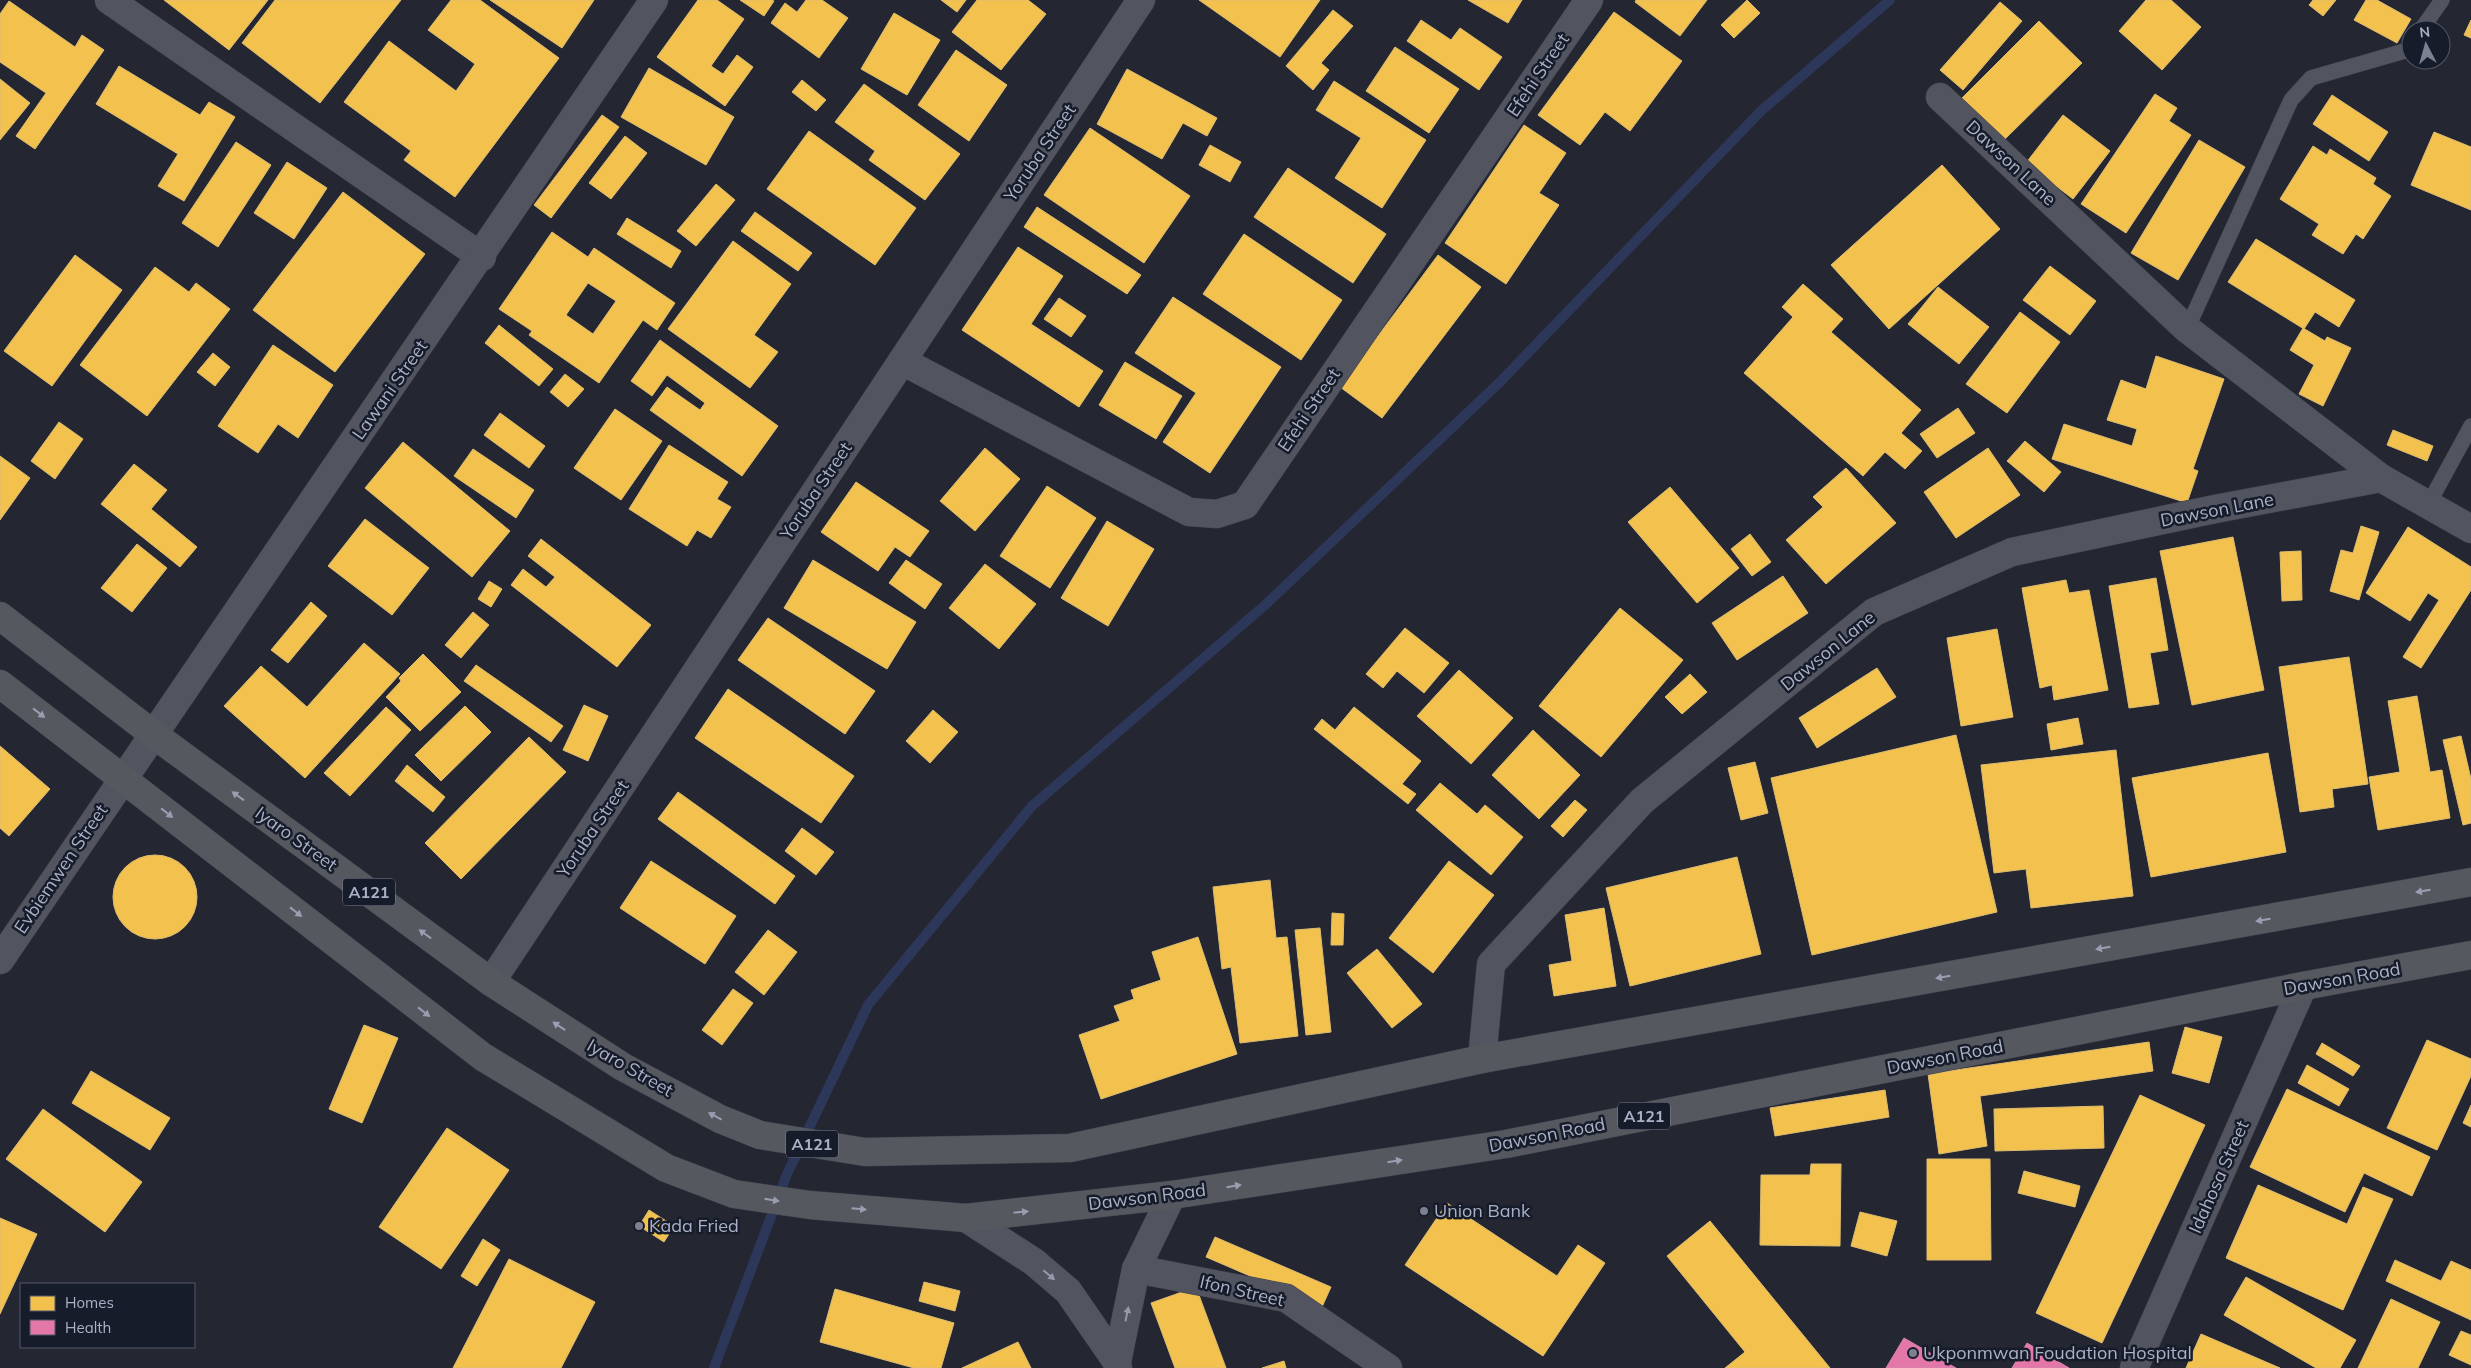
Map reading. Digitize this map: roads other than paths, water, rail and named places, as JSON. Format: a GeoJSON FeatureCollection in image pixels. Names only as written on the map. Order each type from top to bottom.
{"type":"FeatureCollection","features":[{"type":"Feature","properties":{"kind":"highway","name":"Iyaro Street"},"geometry":{"type":"LineString","coordinates":[[0,616],[153,734],[491,982],[623,1067],[720,1119],[760,1135],[865,1152],[1070,1148],[1482,1059]]}},
{"type":"Feature","properties":{"kind":"highway","name":"A121"},"geometry":{"type":"LineString","coordinates":[[0,684],[122,778]]}},
{"type":"Feature","properties":{"kind":"highway","name":"Dawson Road"},"geometry":{"type":"LineString","coordinates":[[122,778],[483,1057],[666,1168],[734,1194],[810,1206],[966,1218],[1172,1195],[1506,1144],[2303,986],[2471,956]]}},
{"type":"Feature","properties":{"kind":"highway","name":"A121"},"geometry":{"type":"LineString","coordinates":[[1482,1059],[2471,882]]}},
{"type":"Feature","properties":{"kind":"street"},"geometry":{"type":"LineString","coordinates":[[109,0],[482,257]]}},
{"type":"Feature","properties":{"kind":"street","name":"Lawani Street"},"geometry":{"type":"LineString","coordinates":[[122,778],[482,257],[654,0]]}},
{"type":"Feature","properties":{"kind":"street","name":"Yoruba Street"},"geometry":{"type":"LineString","coordinates":[[491,982],[1141,0]]}},
{"type":"Feature","properties":{"kind":"street","name":"Efehi Street"},"geometry":{"type":"LineString","coordinates":[[902,361],[1190,512],[1217,514],[1245,505],[1589,0]]}},
{"type":"Feature","properties":{"kind":"street","name":"Dawson Lane"},"geometry":{"type":"LineString","coordinates":[[1940,97],[2187,329],[2380,478],[2471,529]]}},
{"type":"Feature","properties":{"kind":"street","name":"Dawson Lane"},"geometry":{"type":"LineString","coordinates":[[1482,1059],[1491,964],[1642,801],[1874,612],[2012,552],[2216,509],[2380,478]]}},
{"type":"Feature","properties":{"kind":"street","name":"Evbiemwen Street"},"geometry":{"type":"LineString","coordinates":[[0,960],[122,778]]}},
{"type":"Feature","properties":{"kind":"street","name":"Idahosa Street"},"geometry":{"type":"LineString","coordinates":[[2134,1368],[2303,986]]}},
{"type":"Feature","properties":{"kind":"street"},"geometry":{"type":"LineString","coordinates":[[1117,1365],[1136,1269],[1172,1195]]}},
{"type":"Feature","properties":{"kind":"street"},"geometry":{"type":"LineString","coordinates":[[966,1218],[1034,1262],[1068,1291],[1117,1365]]}},
{"type":"Feature","properties":{"kind":"street","name":"Ifon Street"},"geometry":{"type":"LineString","coordinates":[[1136,1269],[1286,1298],[1388,1368]]}},
{"type":"Feature","properties":{"kind":"lane"},"geometry":{"type":"LineString","coordinates":[[2428,20],[2442,0]]}},
{"type":"Feature","properties":{"kind":"lane"},"geometry":{"type":"LineString","coordinates":[[2187,329],[2291,100],[2312,78],[2401,52]]}},
{"type":"Feature","properties":{"kind":"lane"},"geometry":{"type":"LineString","coordinates":[[2428,505],[2471,426]]}},
{"type":"Feature","properties":{"kind":"waterway"},"geometry":{"type":"LineString","coordinates":[[714,1368],[787,1174],[868,1005],[1032,806],[1264,606],[1500,382],[1761,111],[1890,0]]}},
{"type":"Feature","properties":{"kind":"place","name":"Union Bank"},"geometry":{"type":"Point","coordinates":[1424,1211]}},
{"type":"Feature","properties":{"kind":"place","name":"Kada Fried"},"geometry":{"type":"Point","coordinates":[639,1226]}},
{"type":"Feature","properties":{"kind":"place","name":"Ukponmwan Foudation Hospital"},"geometry":{"type":"Point","coordinates":[1913,1353]}}]}
